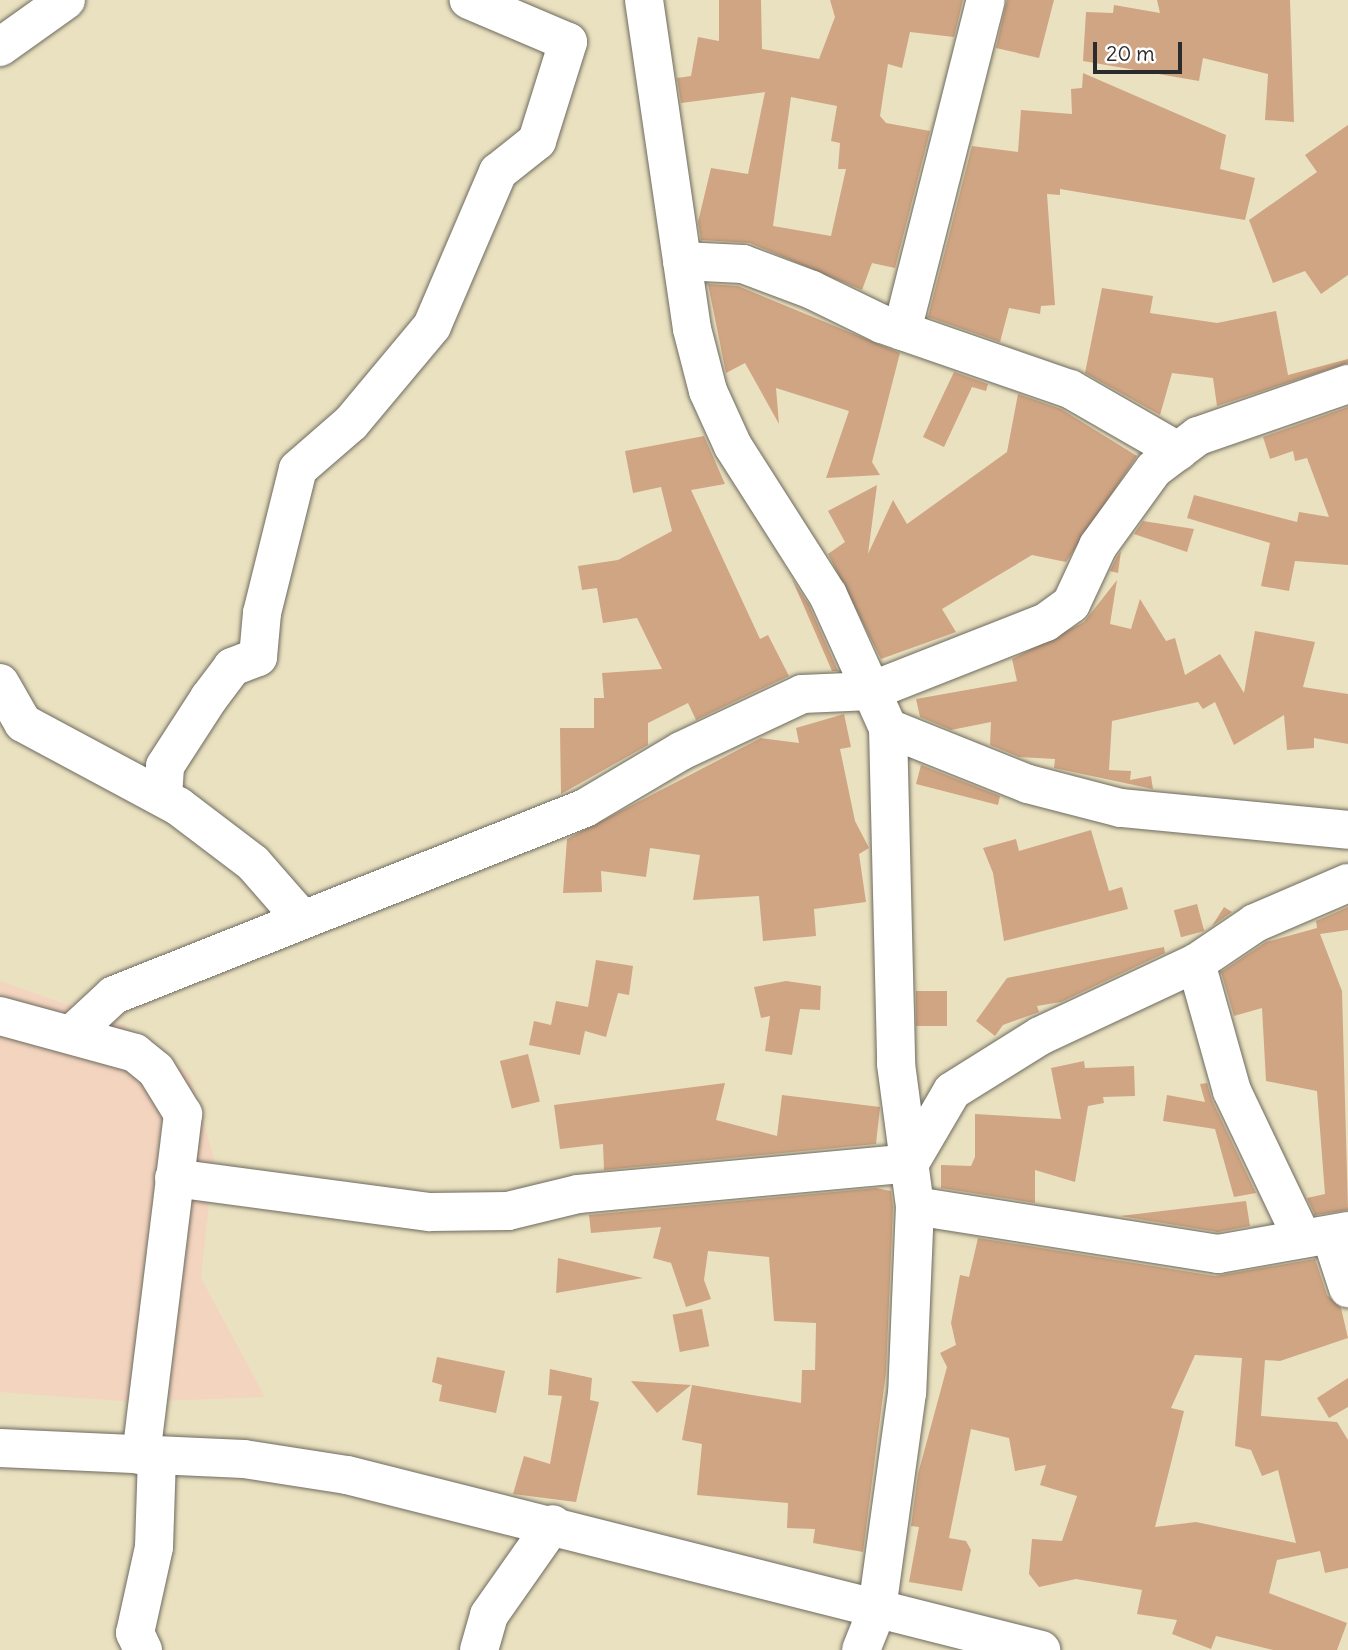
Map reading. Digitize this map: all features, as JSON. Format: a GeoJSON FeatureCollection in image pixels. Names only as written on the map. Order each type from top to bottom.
{"type":"FeatureCollection","features":[{"type":"Feature","properties":{"kind":"street"},"geometry":{"type":"LineString","coordinates":[[0,47],[66,0]]}},
{"type":"Feature","properties":{"kind":"street"},"geometry":{"type":"LineString","coordinates":[[163,796],[165,766],[209,698],[232,667],[258,657],[262,613],[298,469],[351,423],[432,326],[498,172],[524,156],[542,128],[568,42],[470,0]]}},
{"type":"Feature","properties":{"kind":"street"},"geometry":{"type":"LineString","coordinates":[[643,0],[682,261],[708,391],[733,446],[828,595],[888,728],[897,1064],[915,1206],[907,1393],[877,1610],[861,1650]]}},
{"type":"Feature","properties":{"kind":"street"},"geometry":{"type":"LineString","coordinates":[[902,331],[986,0]]}},
{"type":"Feature","properties":{"kind":"street"},"geometry":{"type":"LineString","coordinates":[[682,261],[743,264],[902,331],[1070,389],[1178,452]]}},
{"type":"Feature","properties":{"kind":"street"},"geometry":{"type":"LineString","coordinates":[[72,1034],[114,995],[302,919],[413,881],[517,831],[585,808],[681,751],[802,694],[871,691],[1011,639],[1063,610],[1122,513],[1154,469],[1198,436],[1348,384]]}},
{"type":"Feature","properties":{"kind":"street"},"geometry":{"type":"LineString","coordinates":[[0,683],[23,723],[163,796],[253,863],[302,919]]}},
{"type":"Feature","properties":{"kind":"street"},"geometry":{"type":"LineString","coordinates":[[888,728],[1028,784],[1121,808],[1348,830]]}},
{"type":"Feature","properties":{"kind":"street"},"geometry":{"type":"LineString","coordinates":[[910,1163],[952,1091],[1040,1036],[1196,962],[1255,923],[1348,883]]}},
{"type":"Feature","properties":{"kind":"street"},"geometry":{"type":"LineString","coordinates":[[1196,962],[1232,1091],[1327,1235],[1348,1289]]}},
{"type":"Feature","properties":{"kind":"street"},"geometry":{"type":"LineString","coordinates":[[0,1016],[135,1053],[174,1093],[183,1114],[174,1178],[149,1455],[153,1547],[135,1633],[143,1650]]}},
{"type":"Feature","properties":{"kind":"street"},"geometry":{"type":"LineString","coordinates":[[174,1178],[430,1212],[508,1211],[578,1195],[910,1163]]}},
{"type":"Feature","properties":{"kind":"street"},"geometry":{"type":"LineString","coordinates":[[915,1206],[1218,1254],[1327,1235]]}},
{"type":"Feature","properties":{"kind":"street"},"geometry":{"type":"LineString","coordinates":[[0,1448],[244,1459],[347,1475],[552,1524],[877,1610],[1041,1650]]}},
{"type":"Feature","properties":{"kind":"street"},"geometry":{"type":"LineString","coordinates":[[479,1650],[489,1615],[552,1524]]}},
{"type":"Feature","properties":{"kind":"shaded area"},"geometry":{"type":"Polygon","coordinates":[[[0,981],[124,1025],[190,1075],[214,1158],[201,1278],[265,1397],[134,1402],[0,1392],[0,981]]]}},
{"type":"Feature","properties":{"kind":"building"},"geometry":{"type":"Polygon","coordinates":[[[719,0],[761,0],[762,49],[819,59],[835,17],[830,0],[963,0],[954,37],[910,32],[902,68],[888,64],[880,116],[886,123],[930,131],[895,268],[872,263],[862,290],[750,243],[701,240],[698,222],[711,168],[748,174],[765,92],[681,103],[677,78],[691,76],[698,37],[719,41],[719,0]],[[791,97],[773,226],[831,236],[846,169],[838,169],[840,143],[831,141],[837,106],[791,97]]]}},
{"type":"Feature","properties":{"kind":"building"},"geometry":{"type":"Polygon","coordinates":[[[1007,0],[1054,0],[1039,58],[996,48],[1007,0]]]}},
{"type":"Feature","properties":{"kind":"building"},"geometry":{"type":"Polygon","coordinates":[[[1157,0],[1290,0],[1294,122],[1265,120],[1268,74],[1203,58],[1199,81],[1083,61],[1086,12],[1113,13],[1114,5],[1160,13],[1157,0]]]}},
{"type":"Feature","properties":{"kind":"building"},"geometry":{"type":"Polygon","coordinates":[[[1083,73],[1226,135],[1220,169],[1255,178],[1245,220],[1060,189],[1060,195],[1047,194],[1055,305],[1041,306],[1040,314],[1009,308],[1000,342],[928,317],[972,146],[1018,152],[1021,110],[1072,114],[1071,89],[1082,88],[1083,73]]]}},
{"type":"Feature","properties":{"kind":"building"},"geometry":{"type":"Polygon","coordinates":[[[1348,125],[1348,275],[1321,294],[1305,271],[1273,283],[1249,220],[1317,172],[1305,155],[1348,125]]]}},
{"type":"Feature","properties":{"kind":"building"},"geometry":{"type":"Polygon","coordinates":[[[708,284],[738,286],[900,353],[872,462],[880,475],[826,478],[849,411],[776,388],[779,424],[745,363],[726,373],[708,284]]]}},
{"type":"Feature","properties":{"kind":"building"},"geometry":{"type":"Polygon","coordinates":[[[1102,288],[1153,296],[1150,313],[1217,323],[1276,311],[1288,375],[1348,359],[1348,363],[1217,406],[1213,378],[1172,373],[1160,415],[1085,373],[1102,288]]]}},
{"type":"Feature","properties":{"kind":"building"},"geometry":{"type":"Polygon","coordinates":[[[954,372],[988,384],[986,391],[972,387],[944,447],[923,437],[954,372]]]}},
{"type":"Feature","properties":{"kind":"building"},"geometry":{"type":"Polygon","coordinates":[[[1018,394],[1061,409],[1137,456],[1066,562],[1032,555],[942,609],[956,632],[881,659],[828,554],[845,542],[828,511],[877,485],[868,554],[893,500],[907,524],[1007,452],[1018,394]]]}},
{"type":"Feature","properties":{"kind":"building"},"geometry":{"type":"Polygon","coordinates":[[[1348,407],[1348,565],[1295,561],[1289,591],[1261,586],[1270,543],[1187,518],[1194,495],[1297,522],[1299,512],[1329,517],[1307,458],[1295,461],[1293,451],[1270,459],[1263,437],[1348,407]]]}},
{"type":"Feature","properties":{"kind":"building"},"geometry":{"type":"Polygon","coordinates":[[[704,436],[725,484],[691,490],[760,639],[768,635],[789,676],[696,720],[688,703],[648,723],[648,745],[561,794],[560,728],[594,728],[594,698],[604,698],[602,673],[662,669],[637,618],[603,623],[597,588],[582,590],[578,566],[618,560],[672,531],[661,487],[633,493],[625,451],[704,436]]]}},
{"type":"Feature","properties":{"kind":"building"},"geometry":{"type":"Polygon","coordinates":[[[1143,521],[1194,529],[1187,552],[1134,534],[1143,521]]]}},
{"type":"Feature","properties":{"kind":"building"},"geometry":{"type":"Polygon","coordinates":[[[1121,551],[1118,573],[1110,571],[1117,557],[1121,551]]]}},
{"type":"Feature","properties":{"kind":"building"},"geometry":{"type":"Polygon","coordinates":[[[792,579],[809,605],[838,671],[832,671],[792,579]]]}},
{"type":"Feature","properties":{"kind":"building"},"geometry":{"type":"Polygon","coordinates":[[[1117,580],[1110,624],[1131,629],[1140,599],[1166,641],[1175,638],[1185,675],[1220,654],[1244,693],[1255,631],[1315,642],[1303,687],[1348,694],[1348,744],[1314,738],[1314,748],[1287,750],[1284,715],[1234,745],[1215,702],[1203,709],[1198,702],[1112,721],[1109,770],[1131,771],[1130,780],[1151,776],[1153,789],[1054,768],[1055,759],[1019,757],[990,745],[991,722],[951,730],[920,717],[916,699],[1017,681],[1012,659],[1084,622],[1117,580]]]}},
{"type":"Feature","properties":{"kind":"building"},"geometry":{"type":"Polygon","coordinates":[[[844,714],[851,747],[840,749],[855,821],[869,848],[859,854],[866,902],[814,909],[816,936],[763,941],[759,896],[693,900],[700,855],[650,848],[646,877],[601,871],[602,892],[563,893],[567,839],[761,738],[799,743],[796,728],[844,714]]]}},
{"type":"Feature","properties":{"kind":"building"},"geometry":{"type":"Polygon","coordinates":[[[921,765],[1000,796],[998,805],[916,784],[921,765]]]}},
{"type":"Feature","properties":{"kind":"building"},"geometry":{"type":"Polygon","coordinates":[[[1091,830],[1109,891],[1122,887],[1128,909],[1004,941],[993,873],[983,848],[1016,839],[1019,851],[1091,830]]]}},
{"type":"Feature","properties":{"kind":"building"},"geometry":{"type":"Polygon","coordinates":[[[1197,904],[1204,931],[1181,937],[1174,910],[1197,904]]]}},
{"type":"Feature","properties":{"kind":"building"},"geometry":{"type":"Polygon","coordinates":[[[1224,907],[1232,912],[1212,926],[1224,907]]]}},
{"type":"Feature","properties":{"kind":"building"},"geometry":{"type":"Polygon","coordinates":[[[1348,907],[1348,930],[1320,934],[1342,991],[1348,1210],[1315,1215],[1307,1198],[1325,1194],[1317,1091],[1266,1081],[1262,1008],[1234,1016],[1221,972],[1266,942],[1317,928],[1316,921],[1348,907]]]}},
{"type":"Feature","properties":{"kind":"building"},"geometry":{"type":"Polygon","coordinates":[[[1164,947],[1165,953],[1061,1002],[1037,1006],[1039,1012],[1003,1025],[995,1036],[976,1021],[1007,978],[1164,947]]]}},
{"type":"Feature","properties":{"kind":"building"},"geometry":{"type":"Polygon","coordinates":[[[596,960],[633,966],[629,995],[618,993],[606,1037],[585,1031],[580,1055],[529,1045],[534,1021],[551,1025],[556,1001],[588,1007],[596,960]]]}},
{"type":"Feature","properties":{"kind":"building"},"geometry":{"type":"Polygon","coordinates":[[[786,981],[821,986],[820,1010],[800,1009],[792,1055],[765,1051],[770,1016],[761,1018],[754,987],[786,981]]]}},
{"type":"Feature","properties":{"kind":"building"},"geometry":{"type":"Polygon","coordinates":[[[916,991],[947,991],[947,1026],[916,1026],[916,991]]]}},
{"type":"Feature","properties":{"kind":"building"},"geometry":{"type":"Polygon","coordinates":[[[528,1054],[540,1102],[512,1109],[500,1061],[528,1054]]]}},
{"type":"Feature","properties":{"kind":"building"},"geometry":{"type":"Polygon","coordinates":[[[1084,1061],[1085,1068],[1134,1066],[1135,1096],[1103,1097],[1104,1103],[1088,1106],[1075,1182],[1035,1170],[1035,1203],[941,1188],[941,1165],[971,1166],[975,1157],[975,1114],[1061,1119],[1051,1068],[1084,1061]]]}},
{"type":"Feature","properties":{"kind":"building"},"geometry":{"type":"Polygon","coordinates":[[[725,1083],[716,1120],[777,1136],[782,1095],[880,1107],[876,1144],[604,1170],[603,1144],[560,1149],[554,1105],[725,1083]]]}},
{"type":"Feature","properties":{"kind":"building"},"geometry":{"type":"Polygon","coordinates":[[[1207,1083],[1212,1100],[1256,1193],[1234,1197],[1215,1129],[1163,1121],[1167,1095],[1205,1102],[1200,1084],[1207,1083]]]}},
{"type":"Feature","properties":{"kind":"building"},"geometry":{"type":"Polygon","coordinates":[[[876,1188],[891,1191],[893,1207],[886,1372],[863,1552],[813,1543],[815,1529],[787,1528],[788,1503],[697,1495],[702,1444],[682,1440],[692,1385],[801,1403],[802,1370],[815,1370],[816,1323],[774,1321],[769,1257],[708,1251],[704,1280],[711,1299],[686,1307],[671,1263],[653,1258],[661,1227],[591,1233],[589,1215],[876,1188]]]}},
{"type":"Feature","properties":{"kind":"building"},"geometry":{"type":"Polygon","coordinates":[[[1246,1201],[1250,1226],[1218,1232],[1120,1216],[1246,1201]]]}},
{"type":"Feature","properties":{"kind":"building"},"geometry":{"type":"Polygon","coordinates":[[[978,1238],[1215,1276],[1315,1259],[1327,1295],[1341,1308],[1348,1338],[1280,1361],[1265,1360],[1261,1416],[1337,1422],[1348,1440],[1348,1568],[1325,1573],[1320,1551],[1277,1560],[1269,1593],[1347,1623],[1337,1650],[1273,1650],[1216,1636],[1211,1649],[1172,1634],[1177,1620],[1137,1614],[1142,1590],[1076,1579],[1039,1587],[1029,1574],[1032,1539],[1062,1541],[1077,1496],[1040,1485],[1046,1465],[1015,1471],[1009,1438],[971,1429],[949,1538],[966,1541],[971,1550],[962,1591],[909,1582],[919,1527],[911,1526],[918,1474],[947,1367],[940,1353],[956,1345],[951,1323],[960,1275],[969,1277],[978,1238]],[[1195,1355],[1171,1408],[1184,1411],[1155,1527],[1196,1522],[1296,1543],[1278,1470],[1262,1476],[1251,1450],[1235,1446],[1242,1358],[1195,1355]]]}},
{"type":"Feature","properties":{"kind":"building"},"geometry":{"type":"Polygon","coordinates":[[[558,1258],[643,1278],[556,1293],[558,1258]]]}},
{"type":"Feature","properties":{"kind":"building"},"geometry":{"type":"Polygon","coordinates":[[[702,1309],[709,1346],[680,1352],[673,1315],[702,1309]]]}},
{"type":"Feature","properties":{"kind":"building"},"geometry":{"type":"Polygon","coordinates":[[[437,1357],[505,1371],[496,1413],[439,1401],[442,1385],[432,1382],[437,1357]]]}},
{"type":"Feature","properties":{"kind":"building"},"geometry":{"type":"Polygon","coordinates":[[[550,1369],[592,1378],[590,1400],[599,1402],[576,1502],[513,1494],[524,1456],[550,1464],[562,1396],[548,1395],[550,1369]]]}},
{"type":"Feature","properties":{"kind":"building"},"geometry":{"type":"Polygon","coordinates":[[[1348,1378],[1348,1407],[1329,1418],[1317,1398],[1348,1378]]]}},
{"type":"Feature","properties":{"kind":"building"},"geometry":{"type":"Polygon","coordinates":[[[631,1381],[691,1385],[657,1413],[631,1381]]]}}]}
